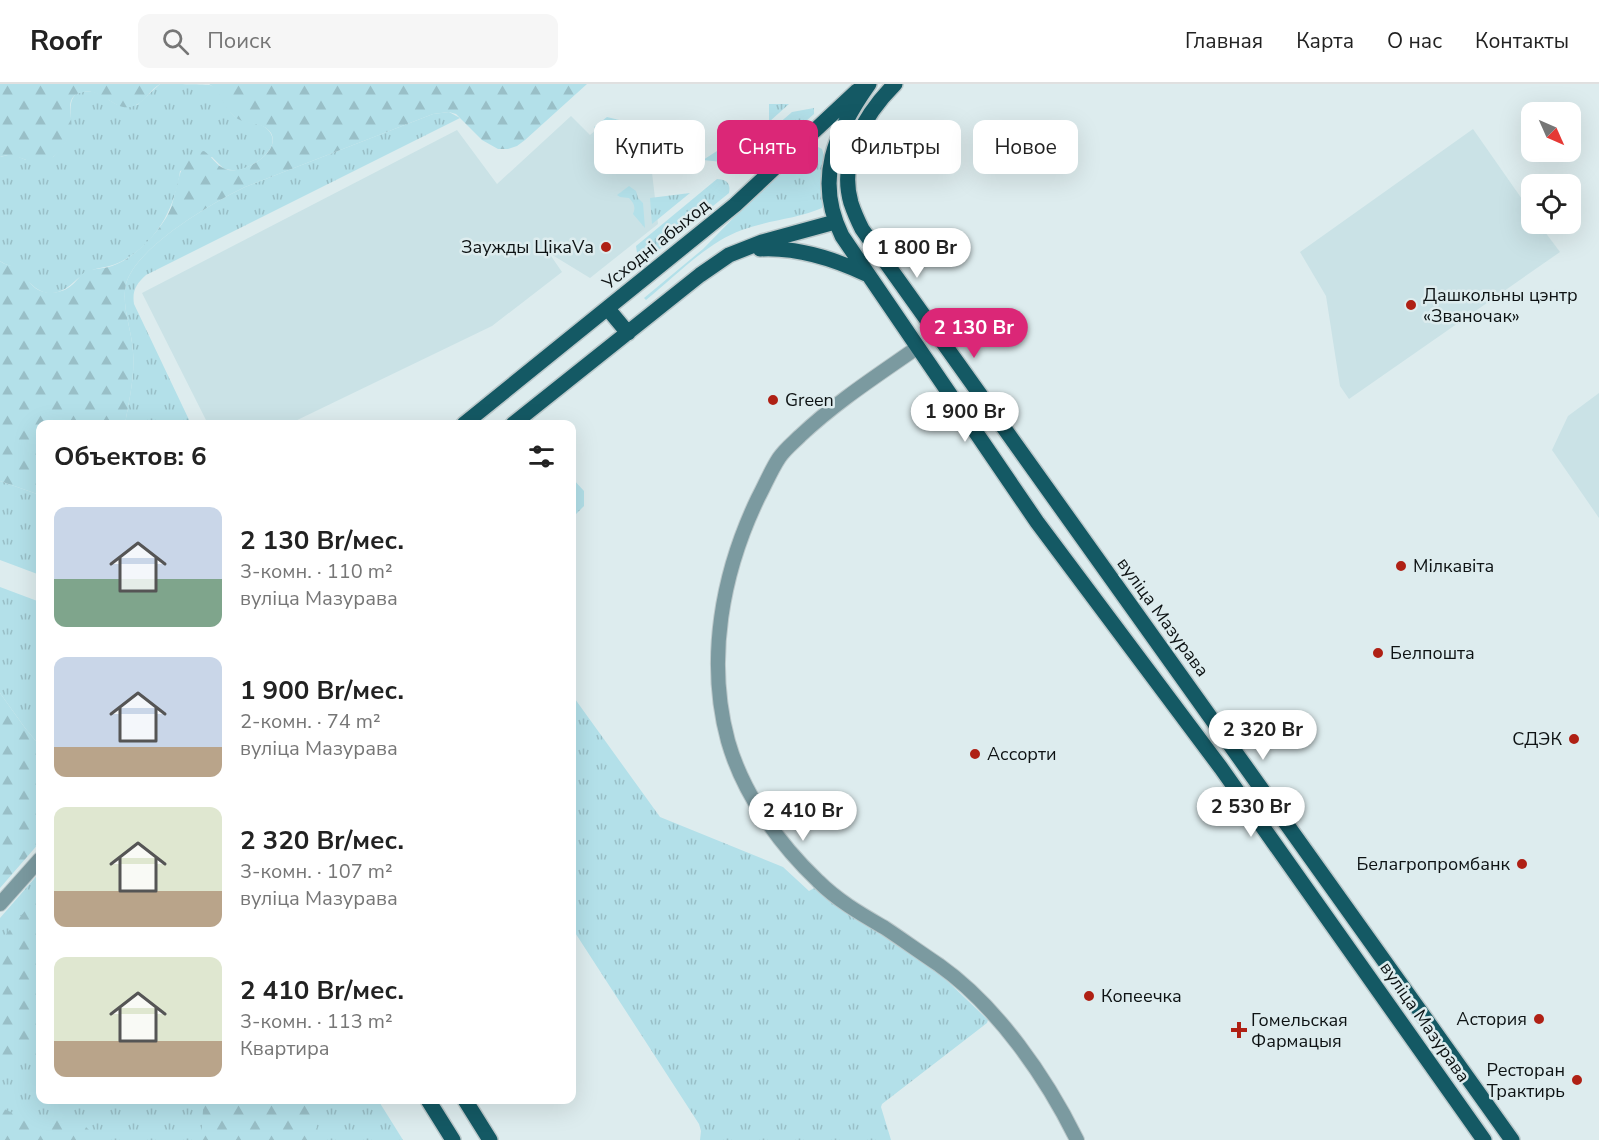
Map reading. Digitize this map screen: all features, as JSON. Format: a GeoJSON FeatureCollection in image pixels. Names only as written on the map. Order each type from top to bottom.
{"type":"FeatureCollection","features":[{"type":"Feature","properties":{"kind":"main road","name":"вуліца Мазурава"},"geometry":{"type":"LineString","coordinates":[[867,84],[838,135],[832,156],[829,191],[835,222],[866,274],[1037,522],[1221,768],[1484,1140]]}},
{"type":"Feature","properties":{"kind":"main road","name":"Усходні абыход"},"geometry":{"type":"LineString","coordinates":[[469,420],[735,205],[867,84]]}},
{"type":"Feature","properties":{"kind":"main road"},"geometry":{"type":"LineString","coordinates":[[518,420],[700,275],[729,255],[835,222],[850,201],[849,171],[858,137],[872,110],[895,84]]}},
{"type":"Feature","properties":{"kind":"main road","name":"вуліца Мазурава"},"geometry":{"type":"LineString","coordinates":[[850,201],[871,244],[1512,1140]]}},
{"type":"Feature","properties":{"kind":"main road"},"geometry":{"type":"LineString","coordinates":[[743,249],[773,248],[804,252],[841,262],[866,274]]}},
{"type":"Feature","properties":{"kind":"main road"},"geometry":{"type":"LineString","coordinates":[[608,309],[628,333]]}},
{"type":"Feature","properties":{"kind":"main road"},"geometry":{"type":"LineString","coordinates":[[918,347],[937,334]]}},
{"type":"Feature","properties":{"kind":"main road"},"geometry":{"type":"LineString","coordinates":[[430,1104],[453,1140]]}},
{"type":"Feature","properties":{"kind":"main road"},"geometry":{"type":"LineString","coordinates":[[468,1104],[490,1140]]}},
{"type":"Feature","properties":{"kind":"street"},"geometry":{"type":"LineString","coordinates":[[918,347],[807,429],[780,457],[763,488],[743,532],[723,598],[719,651],[723,720],[744,781],[773,828],[793,854],[818,881],[837,897],[941,966],[969,989],[1032,1064],[1057,1102],[1077,1140]]}},
{"type":"Feature","properties":{"kind":"street"},"geometry":{"type":"LineString","coordinates":[[0,904],[36,864]]}},
{"type":"Feature","properties":{"kind":"shaded area"},"geometry":{"type":"Polygon","coordinates":[[[571,116],[590,135],[594,132],[594,174],[652,174],[658,224],[590,278],[549,253],[562,272],[492,326],[297,420],[206,420],[142,293],[457,130],[497,184],[571,116]]]}},
{"type":"Feature","properties":{"kind":"shaded area"},"geometry":{"type":"Polygon","coordinates":[[[1473,129],[1521,198],[1521,234],[1546,234],[1560,252],[1349,399],[1340,386],[1326,296],[1300,252],[1473,129]]]}},
{"type":"Feature","properties":{"kind":"shaded area"},"geometry":{"type":"Polygon","coordinates":[[[1599,393],[1599,518],[1552,450],[1568,416],[1599,393]]]}},
{"type":"Feature","properties":{"kind":"green space"},"geometry":{"type":"Polygon","coordinates":[[[0,84],[160,84],[139,103],[129,107],[115,104],[87,91],[74,96],[70,104],[72,126],[68,139],[52,158],[36,163],[7,155],[0,157],[0,84]]]}},
{"type":"Feature","properties":{"kind":"green space"},"geometry":{"type":"Polygon","coordinates":[[[160,84],[214,87],[236,118],[268,129],[273,140],[272,146],[259,160],[241,170],[224,169],[212,157],[180,171],[168,212],[161,225],[143,247],[118,263],[87,272],[60,291],[48,293],[38,290],[16,269],[0,261],[0,157],[12,154],[26,160],[53,157],[69,135],[71,104],[77,94],[94,92],[116,104],[137,105],[160,84]]]}},
{"type":"Feature","properties":{"kind":"green space"},"geometry":{"type":"Polygon","coordinates":[[[209,84],[587,84],[517,146],[498,149],[482,140],[456,114],[449,112],[433,114],[245,187],[195,215],[144,255],[126,284],[125,301],[132,344],[133,370],[126,420],[36,420],[36,494],[0,481],[0,261],[22,270],[31,284],[40,291],[51,293],[62,291],[85,272],[112,266],[128,258],[156,232],[170,209],[182,169],[194,154],[204,151],[222,168],[232,170],[258,161],[271,148],[273,141],[271,133],[260,125],[242,121],[234,116],[209,84]]]}},
{"type":"Feature","properties":{"kind":"green space"},"geometry":{"type":"Polygon","coordinates":[[[769,104],[789,104],[771,120],[769,120],[769,104]]]}},
{"type":"Feature","properties":{"kind":"green space"},"geometry":{"type":"Polygon","coordinates":[[[814,108],[814,114],[808,120],[783,120],[792,112],[814,108]]]}},
{"type":"Feature","properties":{"kind":"green space"},"geometry":{"type":"Polygon","coordinates":[[[449,112],[460,118],[146,275],[134,291],[134,304],[189,420],[126,420],[133,361],[125,292],[133,270],[144,255],[195,215],[245,187],[433,114],[449,112]]]}},
{"type":"Feature","properties":{"kind":"green space"},"geometry":{"type":"Polygon","coordinates":[[[607,117],[619,120],[603,120],[607,117]]]}},
{"type":"Feature","properties":{"kind":"green space"},"geometry":{"type":"Polygon","coordinates":[[[818,147],[822,149],[825,200],[822,208],[742,230],[729,236],[692,261],[646,300],[644,298],[703,249],[776,174],[818,174],[818,147]]]}},
{"type":"Feature","properties":{"kind":"green space"},"geometry":{"type":"Polygon","coordinates":[[[717,151],[717,161],[705,159],[717,151]]]}},
{"type":"Feature","properties":{"kind":"green space"},"geometry":{"type":"Polygon","coordinates":[[[717,179],[728,183],[729,193],[639,266],[636,246],[717,179]]]}},
{"type":"Feature","properties":{"kind":"green space"},"geometry":{"type":"Polygon","coordinates":[[[629,186],[636,191],[643,203],[645,228],[633,214],[634,207],[631,200],[617,195],[629,186]]]}},
{"type":"Feature","properties":{"kind":"green space"},"geometry":{"type":"Polygon","coordinates":[[[690,193],[652,224],[650,198],[690,193]]]}},
{"type":"Feature","properties":{"kind":"green space"},"geometry":{"type":"Polygon","coordinates":[[[0,481],[36,494],[36,574],[0,560],[0,481]]]}},
{"type":"Feature","properties":{"kind":"green space"},"geometry":{"type":"Polygon","coordinates":[[[576,482],[584,491],[584,506],[576,514],[576,482]]]}},
{"type":"Feature","properties":{"kind":"green space"},"geometry":{"type":"Polygon","coordinates":[[[0,587],[36,600],[36,741],[0,693],[0,587]]]}},
{"type":"Feature","properties":{"kind":"green space"},"geometry":{"type":"Polygon","coordinates":[[[0,693],[36,741],[36,847],[0,888],[0,693]]]}},
{"type":"Feature","properties":{"kind":"green space"},"geometry":{"type":"Polygon","coordinates":[[[576,700],[660,817],[783,867],[809,891],[816,887],[847,912],[940,974],[988,1020],[882,1104],[891,1140],[700,1140],[699,1124],[576,934],[576,700]]]}},
{"type":"Feature","properties":{"kind":"green space"},"geometry":{"type":"Polygon","coordinates":[[[36,877],[36,1104],[380,1104],[403,1140],[0,1140],[0,918],[36,877]]]}},
{"type":"Feature","properties":{"kind":"green space"},"geometry":{"type":"Polygon","coordinates":[[[36,897],[36,1059],[19,1060],[0,1068],[0,942],[36,897]]]}},
{"type":"Feature","properties":{"kind":"green space"},"geometry":{"type":"Polygon","coordinates":[[[201,1104],[307,1104],[316,1123],[319,1140],[201,1140],[203,1110],[201,1104]]]}},
{"type":"Feature","properties":{"kind":"green space"},"geometry":{"type":"Polygon","coordinates":[[[0,1107],[17,1115],[80,1121],[99,1140],[0,1140],[0,1107]]]}},
{"type":"Feature","properties":{"kind":"place","name":"Заужды ЦікаVа"},"geometry":{"type":"Point","coordinates":[606,247]}},
{"type":"Feature","properties":{"kind":"place","name":"Дашкольны цэнтр «Званочак»"},"geometry":{"type":"Point","coordinates":[1411,305]}},
{"type":"Feature","properties":{"kind":"place","name":"Green"},"geometry":{"type":"Point","coordinates":[773,400]}},
{"type":"Feature","properties":{"kind":"place","name":"Мілкавіта"},"geometry":{"type":"Point","coordinates":[1401,566]}},
{"type":"Feature","properties":{"kind":"place","name":"Белпошта"},"geometry":{"type":"Point","coordinates":[1378,653]}},
{"type":"Feature","properties":{"kind":"place","name":"СДЭК"},"geometry":{"type":"Point","coordinates":[1574,739]}},
{"type":"Feature","properties":{"kind":"place","name":"Ассорти"},"geometry":{"type":"Point","coordinates":[975,754]}},
{"type":"Feature","properties":{"kind":"place","name":"Белагропромбанк"},"geometry":{"type":"Point","coordinates":[1522,864]}},
{"type":"Feature","properties":{"kind":"place","name":"Копеечка"},"geometry":{"type":"Point","coordinates":[1089,996]}},
{"type":"Feature","properties":{"kind":"place","name":"Астория"},"geometry":{"type":"Point","coordinates":[1539,1019]}},
{"type":"Feature","properties":{"kind":"place","name":"Гомельская Фармацыя"},"geometry":{"type":"Point","coordinates":[1239,1030]}},
{"type":"Feature","properties":{"kind":"place","name":"Ресторан Трактирь"},"geometry":{"type":"Point","coordinates":[1577,1080]}}]}
